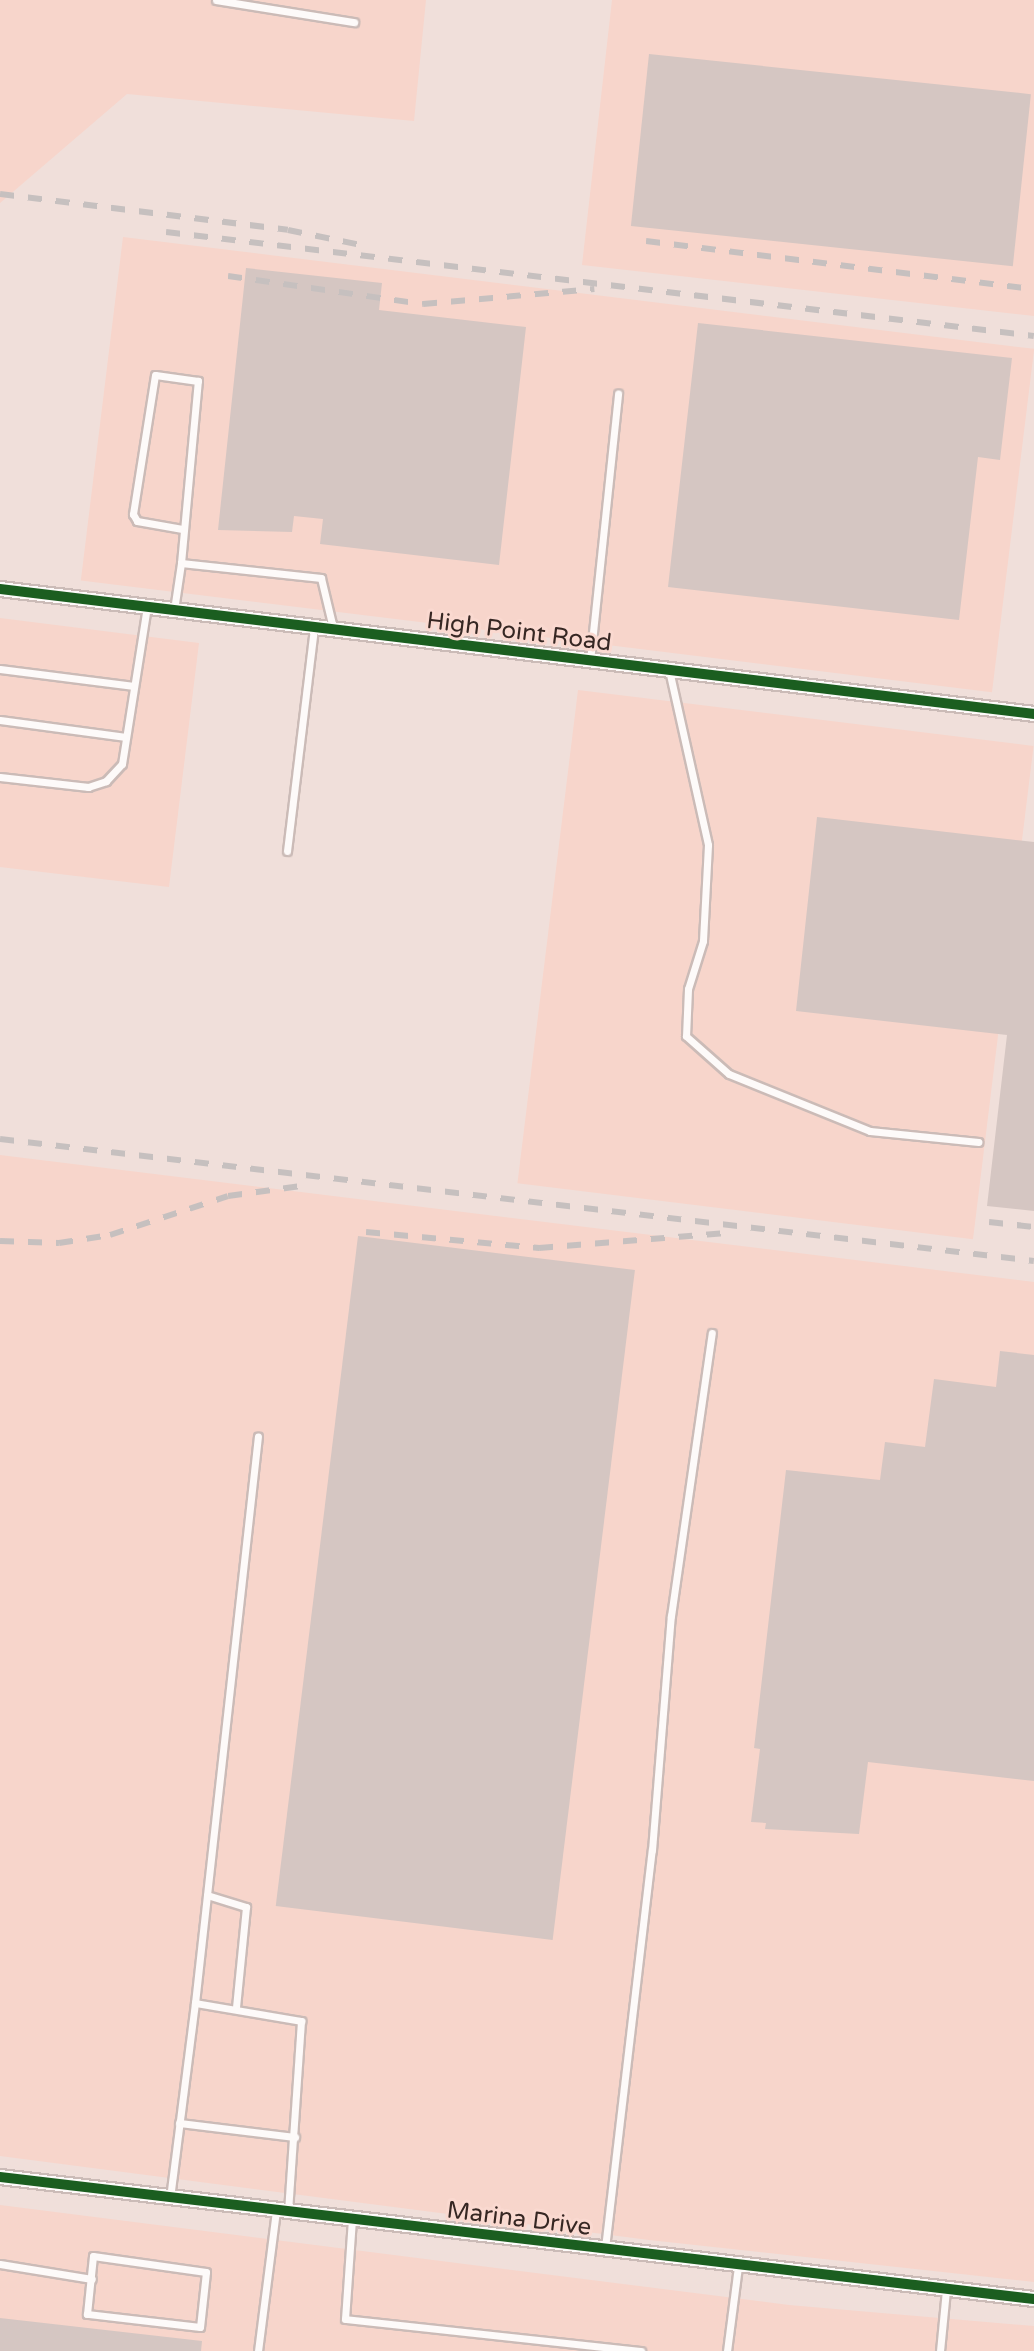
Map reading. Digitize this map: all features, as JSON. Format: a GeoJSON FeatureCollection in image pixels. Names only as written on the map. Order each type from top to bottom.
{"type":"FeatureCollection","features":[{"type":"Feature","properties":{"kind":"street","name":"High Point Road"},"geometry":{"type":"LineString","coordinates":[[0,589],[1034,714]]}},
{"type":"Feature","properties":{"kind":"street","name":"Marina Drive"},"geometry":{"type":"LineString","coordinates":[[0,2177],[1034,2299]]}},
{"type":"Feature","properties":{"kind":"lane"},"geometry":{"type":"LineString","coordinates":[[216,0],[354,22]]}},
{"type":"Feature","properties":{"kind":"lane"},"geometry":{"type":"LineString","coordinates":[[174,610],[198,381],[155,375],[133,514],[137,521],[182,529]]}},
{"type":"Feature","properties":{"kind":"lane"},"geometry":{"type":"LineString","coordinates":[[590,661],[618,393]]}},
{"type":"Feature","properties":{"kind":"lane"},"geometry":{"type":"LineString","coordinates":[[181,563],[321,578],[334,630]]}},
{"type":"Feature","properties":{"kind":"lane"},"geometry":{"type":"LineString","coordinates":[[0,777],[88,787],[106,781],[122,764],[147,607]]}},
{"type":"Feature","properties":{"kind":"lane"},"geometry":{"type":"LineString","coordinates":[[287,851],[314,628]]}},
{"type":"Feature","properties":{"kind":"lane"},"geometry":{"type":"LineString","coordinates":[[0,669],[134,686]]}},
{"type":"Feature","properties":{"kind":"lane"},"geometry":{"type":"LineString","coordinates":[[669,670],[708,845],[703,941],[688,989],[686,1036],[729,1074],[870,1131],[978,1142]]}},
{"type":"Feature","properties":{"kind":"lane"},"geometry":{"type":"LineString","coordinates":[[0,720],[126,737]]}},
{"type":"Feature","properties":{"kind":"lane"},"geometry":{"type":"LineString","coordinates":[[605,2250],[652,1850],[671,1616],[712,1333]]}},
{"type":"Feature","properties":{"kind":"lane"},"geometry":{"type":"LineString","coordinates":[[170,2198],[195,2003],[258,1436]]}},
{"type":"Feature","properties":{"kind":"lane"},"geometry":{"type":"LineString","coordinates":[[207,1895],[246,1907],[236,2008]]}},
{"type":"Feature","properties":{"kind":"lane"},"geometry":{"type":"LineString","coordinates":[[195,2003],[301,2021],[295,2137],[258,2351]]}},
{"type":"Feature","properties":{"kind":"lane"},"geometry":{"type":"LineString","coordinates":[[179,2123],[295,2137]]}},
{"type":"Feature","properties":{"kind":"lane"},"geometry":{"type":"LineString","coordinates":[[352,2219],[345,2319],[641,2351]]}},
{"type":"Feature","properties":{"kind":"lane"},"geometry":{"type":"LineString","coordinates":[[93,2256],[206,2272],[200,2327],[87,2314],[92,2279],[93,2256]]}},
{"type":"Feature","properties":{"kind":"lane"},"geometry":{"type":"LineString","coordinates":[[0,2264],[92,2279]]}},
{"type":"Feature","properties":{"kind":"lane"},"geometry":{"type":"LineString","coordinates":[[727,2351],[738,2266]]}},
{"type":"Feature","properties":{"kind":"lane"},"geometry":{"type":"LineString","coordinates":[[940,2351],[946,2289]]}},
{"type":"Feature","properties":{"kind":"shaded area"},"geometry":{"type":"Polygon","coordinates":[[[0,0],[426,0],[414,121],[127,94],[0,203],[0,0]]]}},
{"type":"Feature","properties":{"kind":"shaded area"},"geometry":{"type":"Polygon","coordinates":[[[612,0],[1034,0],[1034,316],[582,265],[612,0]]]}},
{"type":"Feature","properties":{"kind":"shaded area"},"geometry":{"type":"Polygon","coordinates":[[[123,237],[1034,349],[992,692],[81,580],[123,237]]]}},
{"type":"Feature","properties":{"kind":"shaded area"},"geometry":{"type":"Polygon","coordinates":[[[0,618],[199,643],[169,887],[0,867],[0,618]]]}},
{"type":"Feature","properties":{"kind":"shaded area"},"geometry":{"type":"Polygon","coordinates":[[[578,690],[1034,746],[973,1239],[517,1183],[578,690]]]}},
{"type":"Feature","properties":{"kind":"shaded area"},"geometry":{"type":"Polygon","coordinates":[[[0,1155],[1034,1282],[1034,2282],[649,2240],[0,2156],[0,1155]]]}},
{"type":"Feature","properties":{"kind":"shaded area"},"geometry":{"type":"Polygon","coordinates":[[[0,2205],[789,2305],[1034,2326],[1034,2351],[0,2351],[0,2205]]]}},
{"type":"Feature","properties":{"kind":"building"},"geometry":{"type":"Polygon","coordinates":[[[649,54],[1031,94],[1013,266],[631,226],[649,54]]]}},
{"type":"Feature","properties":{"kind":"building"},"geometry":{"type":"Polygon","coordinates":[[[246,268],[382,283],[379,310],[526,327],[499,565],[320,544],[323,519],[294,516],[292,532],[218,530],[246,268]]]}},
{"type":"Feature","properties":{"kind":"building"},"geometry":{"type":"Polygon","coordinates":[[[698,323],[1012,358],[1000,460],[978,457],[959,620],[668,587],[698,323]]]}},
{"type":"Feature","properties":{"kind":"building"},"geometry":{"type":"Polygon","coordinates":[[[817,817],[1034,842],[1034,1211],[987,1206],[1007,1035],[796,1011],[817,817]]]}},
{"type":"Feature","properties":{"kind":"building"},"geometry":{"type":"Polygon","coordinates":[[[358,1236],[635,1270],[553,1940],[276,1906],[358,1236]]]}},
{"type":"Feature","properties":{"kind":"building"},"geometry":{"type":"Polygon","coordinates":[[[1000,1351],[1034,1355],[1034,1781],[868,1762],[859,1834],[765,1829],[766,1823],[751,1822],[760,1749],[754,1748],[786,1470],[880,1480],[885,1442],[925,1447],[934,1379],[996,1387],[1000,1351]]]}},
{"type":"Feature","properties":{"kind":"building"},"geometry":{"type":"Polygon","coordinates":[[[0,2318],[202,2341],[201,2351],[0,2351],[0,2318]]]}},
{"type":"Feature","properties":{"kind":"railway"},"geometry":{"type":"LineString","coordinates":[[0,194],[288,230],[366,246]]}},
{"type":"Feature","properties":{"kind":"railway"},"geometry":{"type":"LineString","coordinates":[[166,232],[1034,336]]}},
{"type":"Feature","properties":{"kind":"railway"},"geometry":{"type":"LineString","coordinates":[[646,241],[1034,289]]}},
{"type":"Feature","properties":{"kind":"railway"},"geometry":{"type":"LineString","coordinates":[[228,276],[423,304],[594,289]]}},
{"type":"Feature","properties":{"kind":"railway"},"geometry":{"type":"LineString","coordinates":[[0,1139],[1034,1261]]}},
{"type":"Feature","properties":{"kind":"railway"},"geometry":{"type":"LineString","coordinates":[[0,1241],[59,1243],[110,1235],[228,1196],[308,1185]]}},
{"type":"Feature","properties":{"kind":"railway"},"geometry":{"type":"LineString","coordinates":[[989,1222],[1034,1227]]}},
{"type":"Feature","properties":{"kind":"railway"},"geometry":{"type":"LineString","coordinates":[[366,1232],[539,1248],[726,1233]]}},
{"type":"Feature","properties":{"kind":"cycle path"},"geometry":{"type":"LineString","coordinates":[[0,589],[1034,714]]}},
{"type":"Feature","properties":{"kind":"cycle path"},"geometry":{"type":"LineString","coordinates":[[0,2177],[1034,2299]]}}]}
